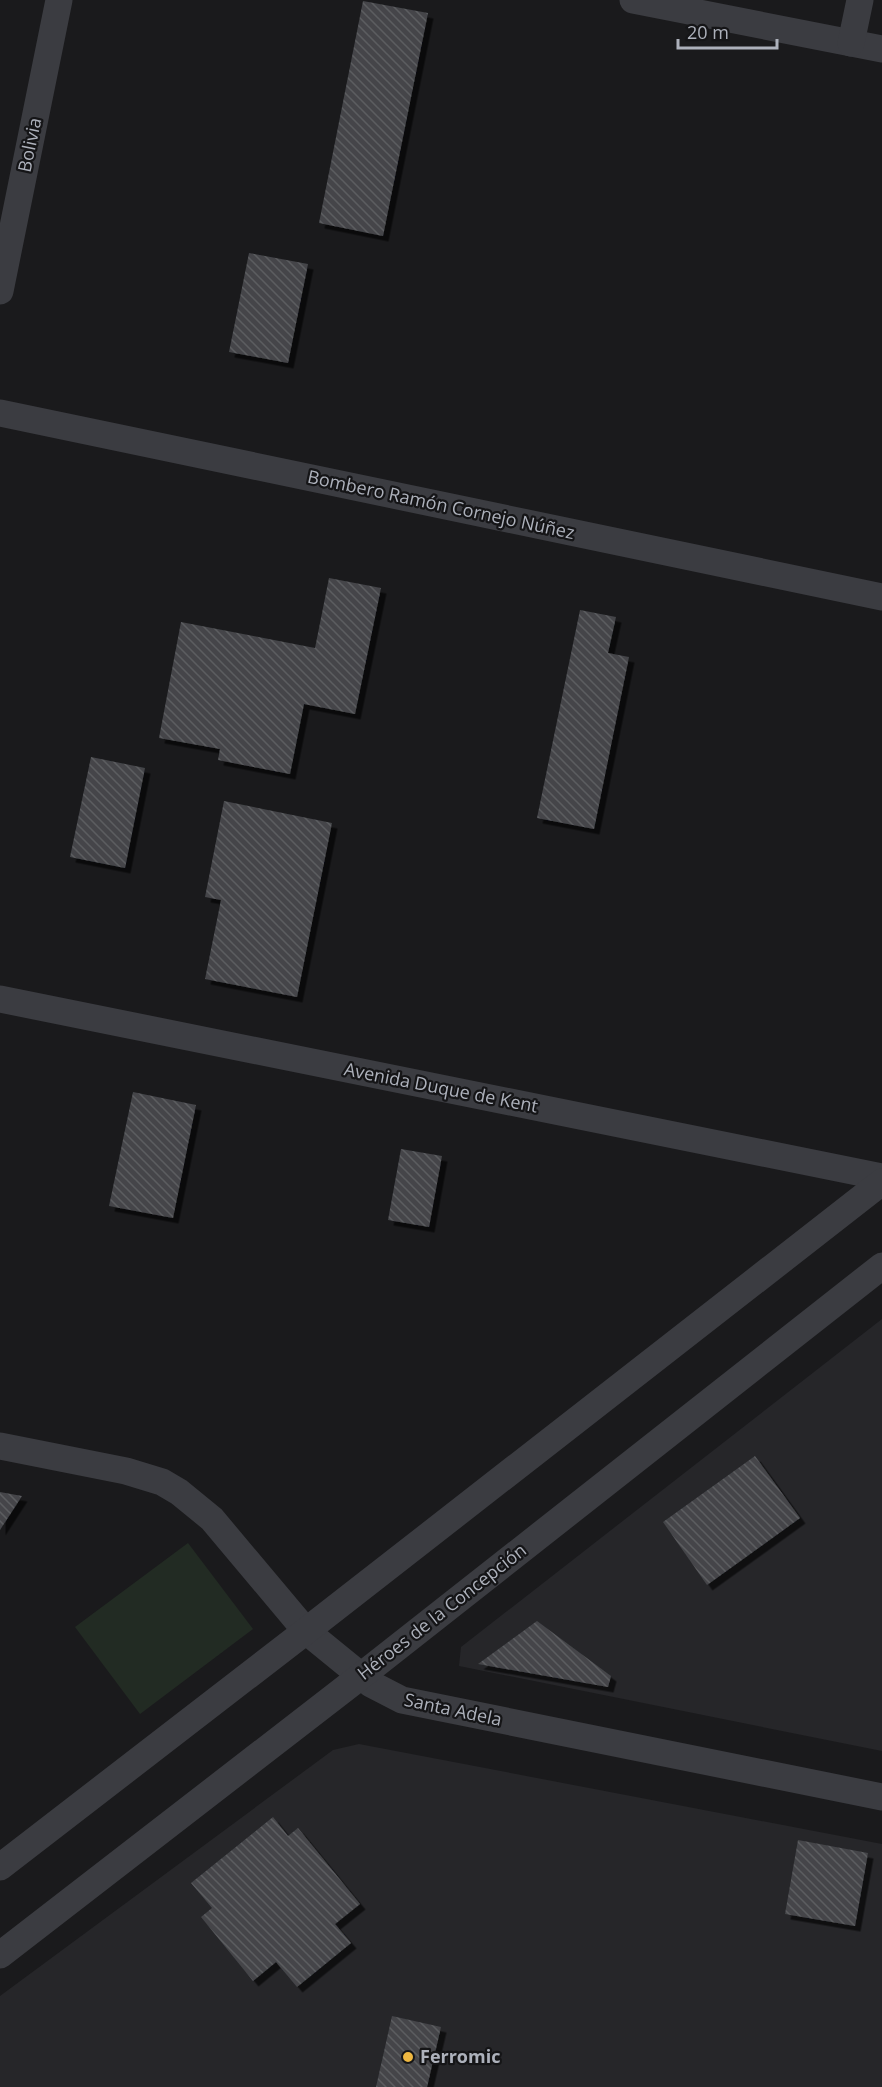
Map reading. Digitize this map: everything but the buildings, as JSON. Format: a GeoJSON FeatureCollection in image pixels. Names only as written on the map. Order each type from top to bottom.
{"type":"FeatureCollection","features":[{"type":"Feature","properties":{"kind":"street","name":"Bolivia"},"geometry":{"type":"LineString","coordinates":[[0,291],[59,0]]}},
{"type":"Feature","properties":{"kind":"street"},"geometry":{"type":"LineString","coordinates":[[633,0],[882,49]]}},
{"type":"Feature","properties":{"kind":"street"},"geometry":{"type":"LineString","coordinates":[[851,43],[860,0]]}},
{"type":"Feature","properties":{"kind":"street","name":"Bombero Ramón Cornejo Núñez"},"geometry":{"type":"LineString","coordinates":[[0,413],[882,597]]}},
{"type":"Feature","properties":{"kind":"street","name":"Avenida Duque de Kent"},"geometry":{"type":"LineString","coordinates":[[0,999],[882,1177]]}},
{"type":"Feature","properties":{"kind":"street"},"geometry":{"type":"LineString","coordinates":[[0,1867],[882,1182]]}},
{"type":"Feature","properties":{"kind":"street","name":"Héroes de la Concepción"},"geometry":{"type":"LineString","coordinates":[[0,1955],[361,1676],[882,1266]]}},
{"type":"Feature","properties":{"kind":"street","name":"Santa Adela"},"geometry":{"type":"LineString","coordinates":[[0,1446],[126,1471],[162,1482],[179,1492],[212,1519],[306,1631],[381,1691],[402,1700],[882,1797]]}},
{"type":"Feature","properties":{"kind":"shaded area"},"geometry":{"type":"Polygon","coordinates":[[[882,1319],[882,1751],[459,1666],[461,1647],[882,1319]]]}},
{"type":"Feature","properties":{"kind":"shaded area"},"geometry":{"type":"Polygon","coordinates":[[[188,1543],[253,1629],[140,1714],[75,1627],[188,1543]]]}},
{"type":"Feature","properties":{"kind":"shaded area"},"geometry":{"type":"Polygon","coordinates":[[[359,1744],[882,1844],[882,2087],[0,2087],[0,1996],[333,1750],[359,1744]]]}},
{"type":"Feature","properties":{"kind":"place","name":"Ferromic"},"geometry":{"type":"Point","coordinates":[408,2057]}}]}
